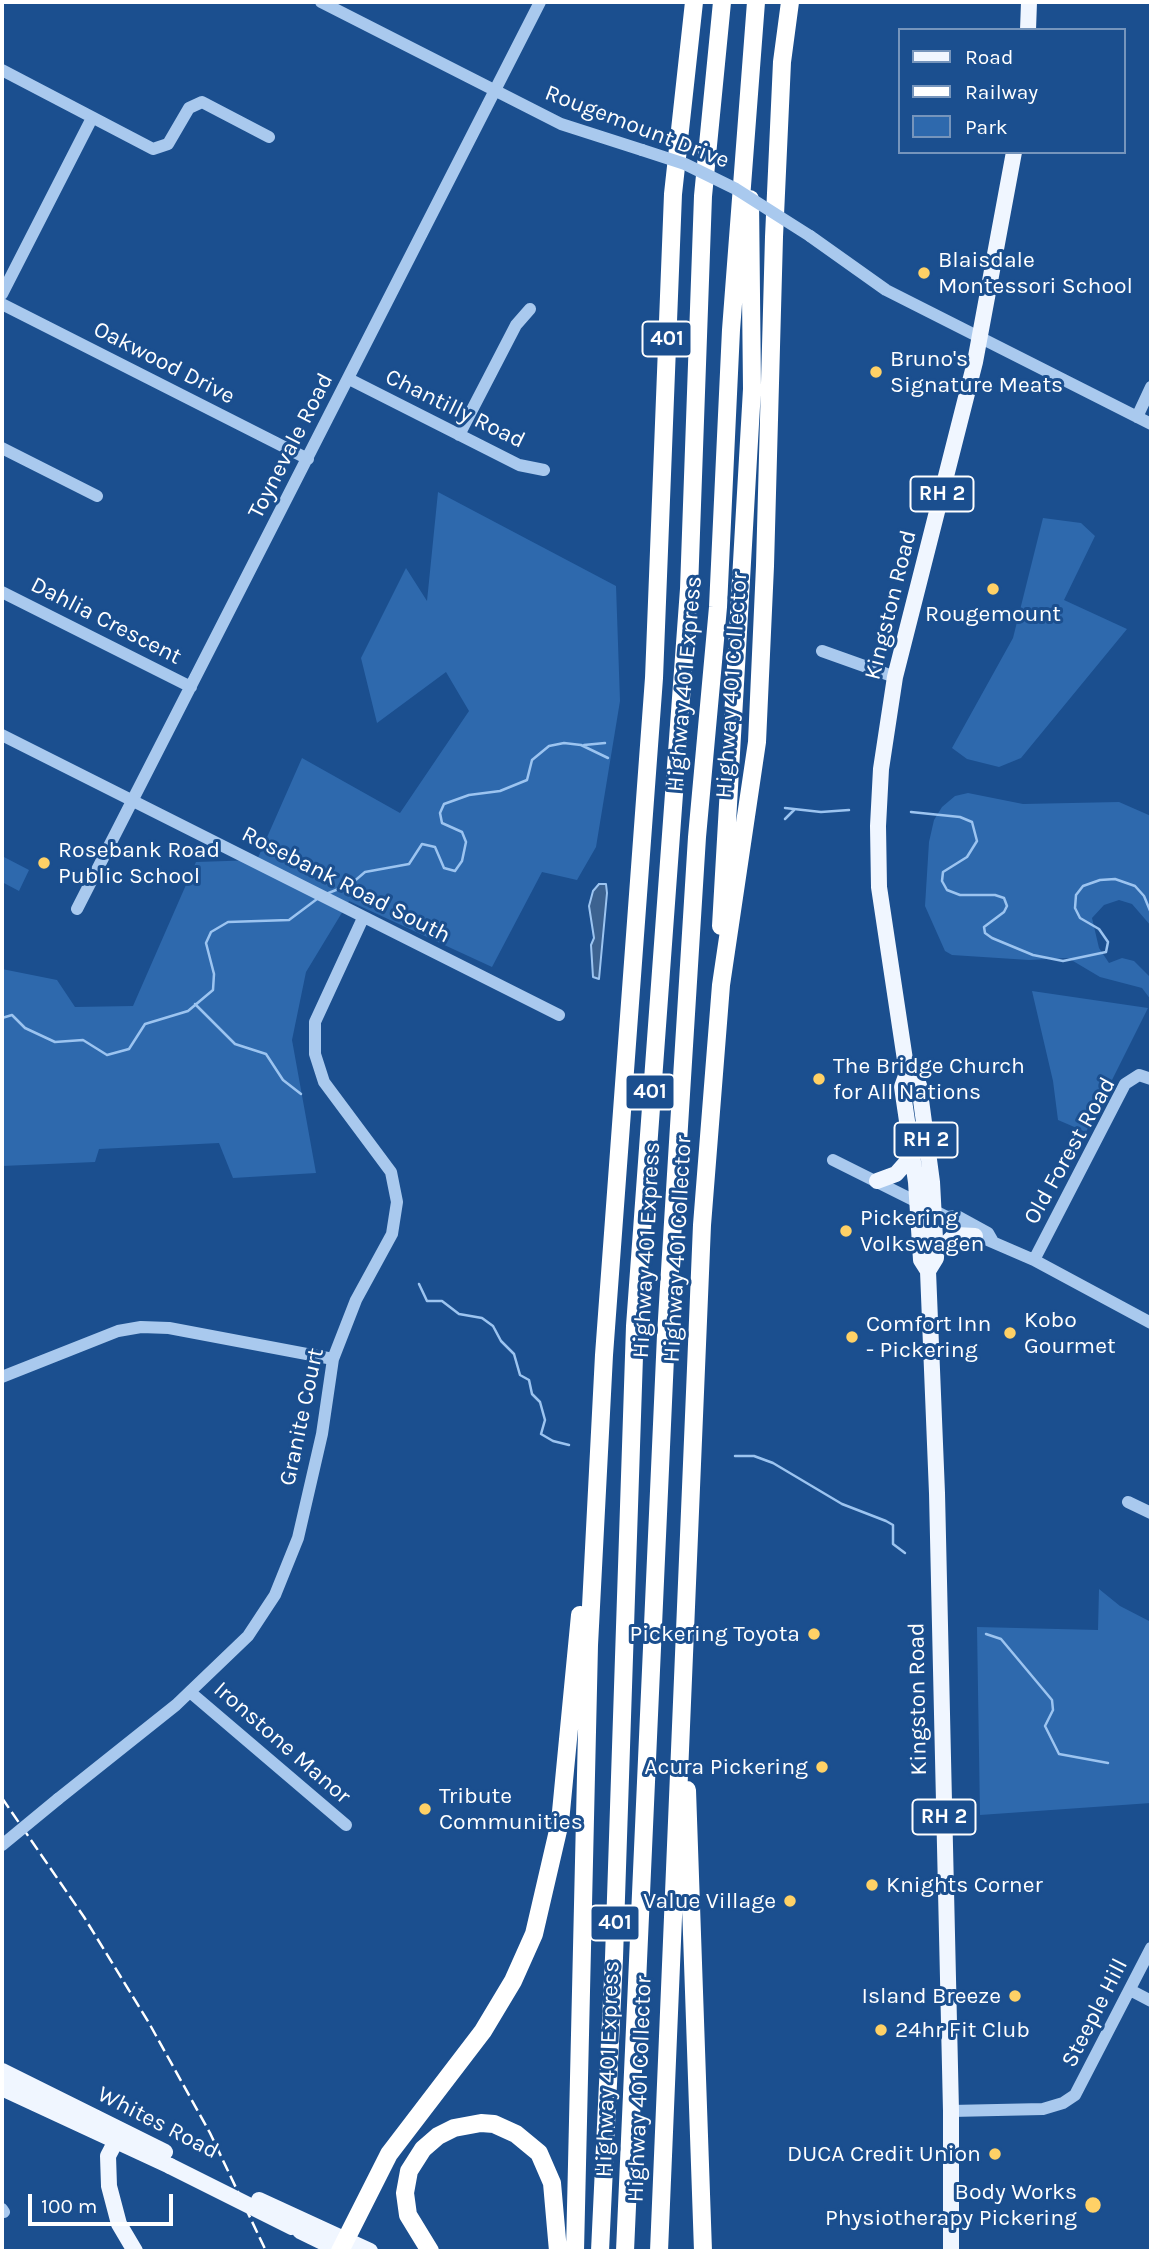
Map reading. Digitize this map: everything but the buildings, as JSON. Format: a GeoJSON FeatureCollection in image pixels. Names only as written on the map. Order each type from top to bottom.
{"type":"FeatureCollection","features":[{"type":"Feature","properties":{"kind":"highway","name":"401"},"geometry":{"type":"LineString","coordinates":[[575,2251],[589,1645],[597,1487],[617,1165],[654,678],[673,194],[694,2]]}},
{"type":"Feature","properties":{"kind":"highway","name":"Highway 401 Express"},"geometry":{"type":"LineString","coordinates":[[600,2251],[614,1958],[635,1326],[689,589],[703,196],[722,2]]}},
{"type":"Feature","properties":{"kind":"highway","name":"Highway 401 Express"},"geometry":{"type":"LineString","coordinates":[[625,2251],[666,1335],[696,850],[718,607],[731,330],[756,2]]}},
{"type":"Feature","properties":{"kind":"highway","name":"Highway 401 Collector"},"geometry":{"type":"LineString","coordinates":[[659,2251],[702,1225],[721,985],[757,742],[765,566],[774,223],[782,62],[790,2]]}},
{"type":"Feature","properties":{"kind":"highway"},"geometry":{"type":"LineString","coordinates":[[721,985],[721,894],[752,389],[752,232],[746,152]]}},
{"type":"Feature","properties":{"kind":"highway"},"geometry":{"type":"LineString","coordinates":[[342,2247],[388,2154],[483,2031],[513,1981],[534,1934],[560,1822],[577,1643],[597,1487]]}},
{"type":"Feature","properties":{"kind":"highway"},"geometry":{"type":"LineString","coordinates":[[681,1707],[691,1846],[703,2251]]}},
{"type":"Feature","properties":{"kind":"highway"},"geometry":{"type":"LineString","coordinates":[[430,2251],[408,2215],[405,2193],[410,2171],[424,2149],[438,2136],[454,2128],[481,2123],[494,2124],[516,2134],[539,2153],[552,2183],[558,2251]]}},
{"type":"Feature","properties":{"kind":"main road"},"geometry":{"type":"LineString","coordinates":[[1028,28],[1029,2]]}},
{"type":"Feature","properties":{"kind":"main road","name":"Kingston Road"},"geometry":{"type":"LineString","coordinates":[[928,1271],[921,1261],[918,1203],[902,1087],[907,1073],[878,887],[881,769],[895,677],[979,338],[1014,154]]}},
{"type":"Feature","properties":{"kind":"main road","name":"Kingston Road"},"geometry":{"type":"LineString","coordinates":[[907,1073],[919,1085],[940,1214],[936,1253],[928,1271],[936,1479],[951,2111],[951,2251]]}},
{"type":"Feature","properties":{"kind":"main road"},"geometry":{"type":"LineString","coordinates":[[877,1181],[895,1174],[911,1157]]}},
{"type":"Feature","properties":{"kind":"main road"},"geometry":{"type":"LineString","coordinates":[[936,1253],[956,1235],[975,1236]]}},
{"type":"Feature","properties":{"kind":"main road","name":"Whites Road"},"geometry":{"type":"LineString","coordinates":[[2,2071],[119,2136]]}},
{"type":"Feature","properties":{"kind":"main road","name":"Whites Road"},"geometry":{"type":"LineString","coordinates":[[2,2088],[119,2136],[342,2247],[370,2251]]}},
{"type":"Feature","properties":{"kind":"main road"},"geometry":{"type":"LineString","coordinates":[[119,2136],[108,2156],[109,2186],[119,2224],[135,2251]]}},
{"type":"Feature","properties":{"kind":"street","name":"Rougemount Drive"},"geometry":{"type":"LineString","coordinates":[[321,2],[561,124],[685,164],[724,183],[810,236],[886,290],[1151,424]]}},
{"type":"Feature","properties":{"kind":"street","name":"Toynevale Road"},"geometry":{"type":"LineString","coordinates":[[77,909],[540,2]]}},
{"type":"Feature","properties":{"kind":"street"},"geometry":{"type":"LineString","coordinates":[[2,70],[153,149],[168,144],[189,108],[202,102],[269,137]]}},
{"type":"Feature","properties":{"kind":"street"},"geometry":{"type":"LineString","coordinates":[[2,294],[92,118]]}},
{"type":"Feature","properties":{"kind":"street","name":"Oakwood Drive"},"geometry":{"type":"LineString","coordinates":[[2,304],[307,459]]}},
{"type":"Feature","properties":{"kind":"street"},"geometry":{"type":"LineString","coordinates":[[458,435],[516,324],[530,309]]}},
{"type":"Feature","properties":{"kind":"street","name":"Chantilly Road"},"geometry":{"type":"LineString","coordinates":[[349,379],[519,465],[544,470]]}},
{"type":"Feature","properties":{"kind":"street"},"geometry":{"type":"LineString","coordinates":[[1137,417],[1151,387]]}},
{"type":"Feature","properties":{"kind":"street"},"geometry":{"type":"LineString","coordinates":[[2,448],[97,496]]}},
{"type":"Feature","properties":{"kind":"street","name":"Dahlia Crescent"},"geometry":{"type":"LineString","coordinates":[[2,592],[191,687]]}},
{"type":"Feature","properties":{"kind":"street"},"geometry":{"type":"LineString","coordinates":[[822,651],[895,677]]}},
{"type":"Feature","properties":{"kind":"street","name":"Rosebank Road South"},"geometry":{"type":"LineString","coordinates":[[2,735],[559,1015]]}},
{"type":"Feature","properties":{"kind":"street","name":"Granite Court"},"geometry":{"type":"LineString","coordinates":[[2,1845],[190,1692],[248,1636],[287,1570],[298,1538],[322,1434],[333,1359],[356,1300],[392,1234],[397,1202],[390,1172],[324,1082],[315,1054],[315,1022],[363,918]]}},
{"type":"Feature","properties":{"kind":"street","name":"Old Forest Road"},"geometry":{"type":"LineString","coordinates":[[1034,1260],[1125,1084],[1139,1074],[1151,1079]]}},
{"type":"Feature","properties":{"kind":"street"},"geometry":{"type":"LineString","coordinates":[[833,1160],[940,1214],[953,1225],[1034,1260],[1151,1323]]}},
{"type":"Feature","properties":{"kind":"street"},"geometry":{"type":"LineString","coordinates":[[940,1214],[957,1216],[988,1233],[992,1240]]}},
{"type":"Feature","properties":{"kind":"street"},"geometry":{"type":"LineString","coordinates":[[2,1377],[118,1331],[141,1327],[169,1328],[333,1359]]}},
{"type":"Feature","properties":{"kind":"street"},"geometry":{"type":"LineString","coordinates":[[1128,1502],[1151,1513]]}},
{"type":"Feature","properties":{"kind":"street","name":"Ironstone Manor"},"geometry":{"type":"LineString","coordinates":[[190,1692],[346,1825]]}},
{"type":"Feature","properties":{"kind":"street","name":"Steeple Hill"},"geometry":{"type":"LineString","coordinates":[[951,2111],[1043,2109],[1063,2103],[1075,2095],[1151,1948]]}},
{"type":"Feature","properties":{"kind":"street"},"geometry":{"type":"LineString","coordinates":[[1130,1990],[1151,2001]]}},
{"type":"Feature","properties":{"kind":"green space"},"geometry":{"type":"Polygon","coordinates":[[[438,492],[616,586],[620,701],[596,847],[577,880],[542,872],[492,967],[349,901],[306,972],[292,1040],[316,1173],[233,1178],[219,1143],[99,1149],[95,1162],[2,1166],[2,969],[57,980],[75,1007],[133,1006],[196,862],[257,860],[302,758],[400,813],[469,711],[446,672],[377,723],[361,658],[406,568],[427,601],[438,492]]]}},
{"type":"Feature","properties":{"kind":"green space"},"geometry":{"type":"Polygon","coordinates":[[[1043,518],[1081,523],[1095,536],[1064,600],[1127,629],[1021,758],[999,767],[967,759],[952,748],[1013,638],[1043,518]]]}},
{"type":"Feature","properties":{"kind":"green space"},"geometry":{"type":"Polygon","coordinates":[[[968,793],[1023,804],[1119,802],[1151,816],[1151,926],[1132,904],[1119,900],[1104,905],[1092,918],[1099,948],[1109,963],[1122,958],[1134,961],[1151,978],[1151,1000],[1142,988],[1100,977],[1068,958],[1029,960],[952,955],[945,951],[925,906],[929,842],[934,820],[942,807],[955,796],[968,793]]]}},
{"type":"Feature","properties":{"kind":"green space"},"geometry":{"type":"Polygon","coordinates":[[[2,856],[29,870],[19,891],[2,882],[2,856]]]}},
{"type":"Feature","properties":{"kind":"green space"},"geometry":{"type":"Polygon","coordinates":[[[1032,991],[1148,1008],[1086,1132],[1058,1120],[1053,1081],[1032,991]]]}},
{"type":"Feature","properties":{"kind":"green space"},"geometry":{"type":"Polygon","coordinates":[[[1099,1589],[1120,1606],[1151,1622],[1151,1803],[980,1815],[977,1627],[1098,1630],[1099,1589]]]}},
{"type":"Feature","properties":{"kind":"shaded area"},"geometry":{"type":"Polygon","coordinates":[[[599,884],[606,884],[607,893],[599,979],[593,977],[591,945],[594,938],[589,906],[593,891],[599,884]]]}},
{"type":"Feature","properties":{"kind":"waterway"},"geometry":{"type":"LineString","coordinates":[[326,894],[351,884],[365,872],[409,864],[422,844],[435,847],[444,868],[455,871],[462,861],[466,842],[462,832],[442,823],[440,813],[444,804],[469,795],[500,791],[527,780],[532,760],[549,746],[564,743],[581,745],[608,758]]}},
{"type":"Feature","properties":{"kind":"waterway"},"geometry":{"type":"LineString","coordinates":[[584,745],[605,743]]}},
{"type":"Feature","properties":{"kind":"waterway"},"geometry":{"type":"LineString","coordinates":[[785,808],[821,812],[849,810]]}},
{"type":"Feature","properties":{"kind":"waterway"},"geometry":{"type":"LineString","coordinates":[[785,819],[794,810]]}},
{"type":"Feature","properties":{"kind":"waterway"},"geometry":{"type":"LineString","coordinates":[[911,812],[960,817],[972,822],[977,841],[967,857],[943,872],[942,881],[947,890],[960,895],[995,895],[1004,898],[1007,906],[1004,912],[984,927],[985,933],[992,938],[1033,955],[1063,961],[1106,952],[1108,942],[1099,929],[1080,918],[1075,908],[1076,895],[1083,886],[1100,880],[1115,879],[1135,886],[1144,896],[1151,913]]}},
{"type":"Feature","properties":{"kind":"waterway"},"geometry":{"type":"LineString","coordinates":[[2,1018],[12,1015],[25,1028],[55,1042],[83,1040],[107,1055],[129,1049],[145,1024],[188,1011],[213,990],[214,974],[206,943],[211,932],[228,922],[289,920],[317,899]]}},
{"type":"Feature","properties":{"kind":"waterway"},"geometry":{"type":"LineString","coordinates":[[195,1004],[235,1044],[266,1054],[283,1080],[301,1094]]}},
{"type":"Feature","properties":{"kind":"waterway"},"geometry":{"type":"LineString","coordinates":[[419,1284],[427,1301],[442,1301],[459,1314],[482,1318],[493,1326],[501,1341],[514,1354],[520,1375],[529,1380],[532,1394],[540,1402],[545,1420],[541,1434],[553,1441],[569,1445]]}},
{"type":"Feature","properties":{"kind":"waterway"},"geometry":{"type":"LineString","coordinates":[[735,1456],[754,1456],[773,1463],[842,1504],[886,1521],[893,1525],[893,1544],[905,1553]]}},
{"type":"Feature","properties":{"kind":"waterway"},"geometry":{"type":"LineString","coordinates":[[986,1634],[1001,1639],[1052,1700],[1053,1710],[1045,1726],[1059,1754],[1108,1763]]}},
{"type":"Feature","properties":{"kind":"railway"},"geometry":{"type":"LineString","coordinates":[[2,1798],[84,1917],[149,2023],[210,2133],[266,2251]]}},
{"type":"Feature","properties":{"kind":"place","name":"Blaisdale Montessori School"},"geometry":{"type":"Point","coordinates":[924,273]}},
{"type":"Feature","properties":{"kind":"place","name":"Bruno's Signature Meats"},"geometry":{"type":"Point","coordinates":[876,372]}},
{"type":"Feature","properties":{"kind":"place","name":"Rougemount"},"geometry":{"type":"Point","coordinates":[993,589]}},
{"type":"Feature","properties":{"kind":"place","name":"Rosebank Road Public School"},"geometry":{"type":"Point","coordinates":[44,863]}},
{"type":"Feature","properties":{"kind":"place","name":"The Bridge Church for All Nations"},"geometry":{"type":"Point","coordinates":[819,1079]}},
{"type":"Feature","properties":{"kind":"place","name":"Pickering Volkswagen"},"geometry":{"type":"Point","coordinates":[846,1231]}},
{"type":"Feature","properties":{"kind":"place","name":"Kobo Gourmet"},"geometry":{"type":"Point","coordinates":[1010,1333]}},
{"type":"Feature","properties":{"kind":"place","name":"Comfort Inn - Pickering"},"geometry":{"type":"Point","coordinates":[852,1337]}},
{"type":"Feature","properties":{"kind":"place","name":"Pickering Toyota"},"geometry":{"type":"Point","coordinates":[814,1634]}},
{"type":"Feature","properties":{"kind":"place","name":"Acura Pickering"},"geometry":{"type":"Point","coordinates":[822,1767]}},
{"type":"Feature","properties":{"kind":"place","name":"Tribute Communities"},"geometry":{"type":"Point","coordinates":[425,1809]}},
{"type":"Feature","properties":{"kind":"place","name":"Knights Corner"},"geometry":{"type":"Point","coordinates":[872,1885]}},
{"type":"Feature","properties":{"kind":"place","name":"Value Village"},"geometry":{"type":"Point","coordinates":[790,1901]}},
{"type":"Feature","properties":{"kind":"place","name":"Island Breeze"},"geometry":{"type":"Point","coordinates":[1015,1996]}},
{"type":"Feature","properties":{"kind":"place","name":"24hr Fit Club"},"geometry":{"type":"Point","coordinates":[881,2030]}},
{"type":"Feature","properties":{"kind":"place","name":"DUCA Credit Union"},"geometry":{"type":"Point","coordinates":[995,2154]}},
{"type":"Feature","properties":{"kind":"place","name":"Body Works Physiotherapy Pickering"},"geometry":{"type":"Point","coordinates":[1093,2205]}}]}
